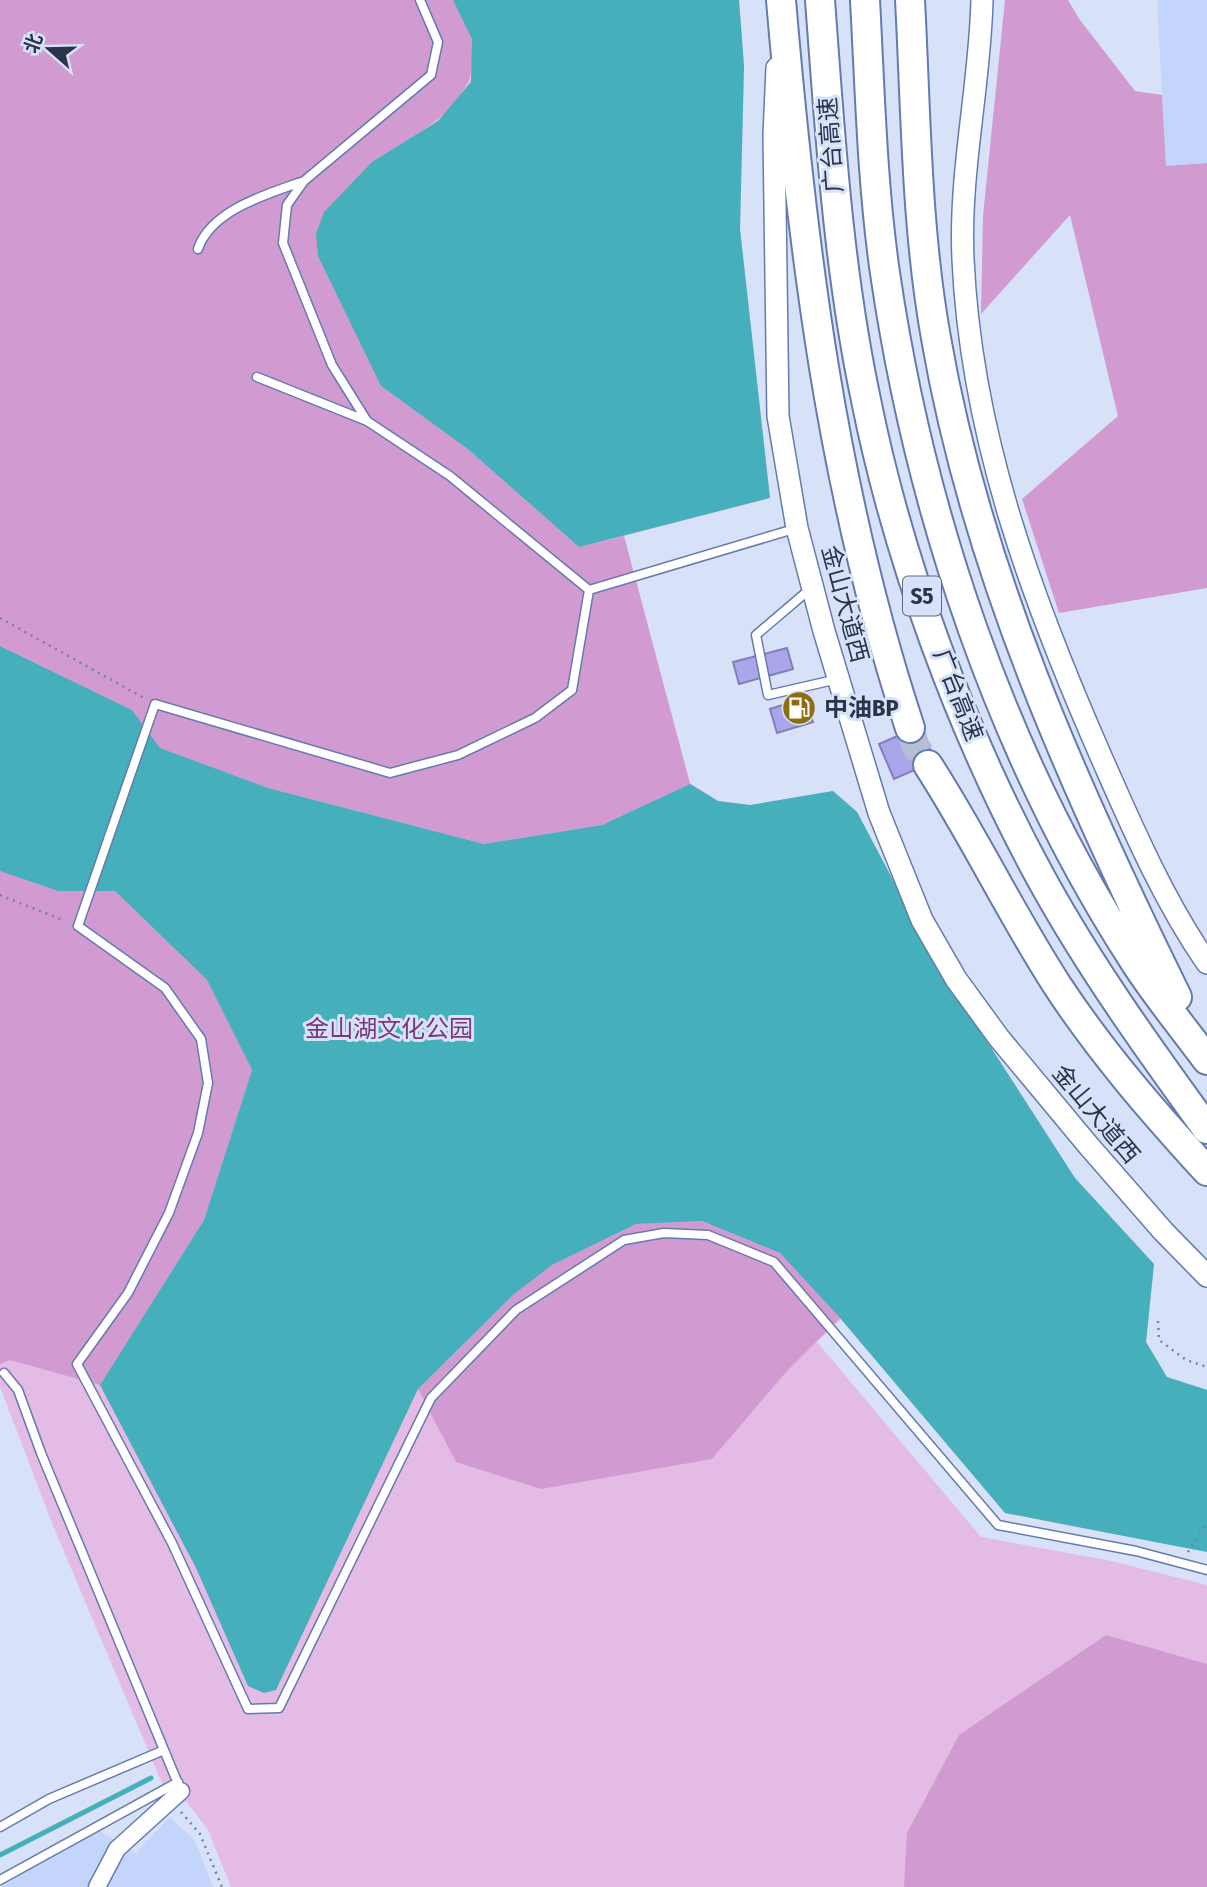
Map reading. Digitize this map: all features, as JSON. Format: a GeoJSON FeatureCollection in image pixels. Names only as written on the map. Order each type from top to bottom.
{"type":"FeatureCollection","features":[{"type":"Feature","properties":{"kind":"highway"},"geometry":{"type":"LineString","coordinates":[[780,0],[811,295],[834,426],[867,590],[910,728]]}},
{"type":"Feature","properties":{"kind":"highway","name":"广台高速"},"geometry":{"type":"LineString","coordinates":[[820,0],[838,230],[850,314],[882,468],[912,570],[960,703],[1042,879],[1118,1004],[1207,1129]]}},
{"type":"Feature","properties":{"kind":"highway","name":"广台高速"},"geometry":{"type":"LineString","coordinates":[[865,0],[877,196],[889,297],[910,412],[955,573],[1006,716],[1034,782],[1086,880],[1133,960],[1207,1060]]}},
{"type":"Feature","properties":{"kind":"highway"},"geometry":{"type":"LineString","coordinates":[[910,0],[925,266],[951,418],[971,490],[1057,741],[1088,813],[1207,1060]]}},
{"type":"Feature","properties":{"kind":"highway"},"geometry":{"type":"LineString","coordinates":[[928,765],[1058,985],[1105,1053],[1207,1171]]}},
{"type":"Feature","properties":{"kind":"main road","name":"金山大道西"},"geometry":{"type":"LineString","coordinates":[[780,0],[774,135],[775,361],[778,416],[797,528],[859,749],[900,868],[922,920],[956,979],[999,1038],[1163,1231],[1207,1276]]}},
{"type":"Feature","properties":{"kind":"main road"},"geometry":{"type":"LineString","coordinates":[[982,0],[964,196],[963,257],[976,383],[995,469],[1037,603],[1069,684],[1168,899],[1207,963]]}},
{"type":"Feature","properties":{"kind":"street"},"geometry":{"type":"LineString","coordinates":[[97,1887],[117,1849],[179,1787]]}},
{"type":"Feature","properties":{"kind":"lane"},"geometry":{"type":"LineString","coordinates":[[367,421],[332,365],[283,243],[287,205],[304,181],[431,75],[438,42],[420,0]]}},
{"type":"Feature","properties":{"kind":"lane"},"geometry":{"type":"LineString","coordinates":[[198,250],[204,233],[219,220],[263,196],[304,181]]}},
{"type":"Feature","properties":{"kind":"lane"},"geometry":{"type":"LineString","coordinates":[[257,377],[367,421],[450,476],[589,590]]}},
{"type":"Feature","properties":{"kind":"lane"},"geometry":{"type":"LineString","coordinates":[[589,590],[797,528]]}},
{"type":"Feature","properties":{"kind":"lane"},"geometry":{"type":"LineString","coordinates":[[813,587],[756,635],[768,695],[838,679]]}},
{"type":"Feature","properties":{"kind":"lane"},"geometry":{"type":"LineString","coordinates":[[589,590],[572,690],[535,718],[469,750],[390,773],[155,704],[78,926],[165,988],[201,1039],[208,1083],[198,1133],[169,1213],[128,1293],[77,1364],[172,1543],[248,1709],[279,1708],[431,1398],[516,1310],[624,1240],[664,1233],[708,1235],[774,1262],[998,1525],[1207,1570]]}},
{"type":"Feature","properties":{"kind":"lane"},"geometry":{"type":"LineString","coordinates":[[0,1880],[179,1787],[18,1390],[4,1373]]}},
{"type":"Feature","properties":{"kind":"lane"},"geometry":{"type":"LineString","coordinates":[[0,1827],[50,1799],[164,1750]]}},
{"type":"Feature","properties":{"kind":"path"},"geometry":{"type":"LineString","coordinates":[[0,618],[155,704]]}},
{"type":"Feature","properties":{"kind":"path"},"geometry":{"type":"LineString","coordinates":[[0,895],[78,926]]}},
{"type":"Feature","properties":{"kind":"path"},"geometry":{"type":"LineString","coordinates":[[1158,1321],[1159,1340],[1186,1360],[1207,1367]]}},
{"type":"Feature","properties":{"kind":"path"},"geometry":{"type":"LineString","coordinates":[[1182,1563],[1207,1522]]}},
{"type":"Feature","properties":{"kind":"path"},"geometry":{"type":"LineString","coordinates":[[179,1787],[181,1815],[200,1835],[222,1887]]}},
{"type":"Feature","properties":{"kind":"shaded area"},"geometry":{"type":"Polygon","coordinates":[[[0,0],[453,0],[472,40],[473,62],[468,82],[457,99],[427,128],[372,162],[381,386],[469,450],[579,547],[624,536],[690,784],[602,825],[484,844],[268,788],[159,748],[132,710],[0,646],[0,0]]]}},
{"type":"Feature","properties":{"kind":"shaded area"},"geometry":{"type":"Polygon","coordinates":[[[453,0],[739,0],[744,66],[740,229],[770,498],[579,547],[469,450],[381,386],[318,256],[316,234],[324,212],[372,162],[438,121],[471,82],[472,39],[453,0]]]}},
{"type":"Feature","properties":{"kind":"shaded area"},"geometry":{"type":"Polygon","coordinates":[[[1005,0],[1068,0],[1080,20],[1135,91],[1162,95],[1166,166],[1207,163],[1207,588],[1059,613],[1022,499],[1118,416],[1070,215],[981,314],[983,216],[1005,0]]]}},
{"type":"Feature","properties":{"kind":"shaded area"},"geometry":{"type":"Polygon","coordinates":[[[1157,0],[1207,0],[1207,163],[1166,166],[1157,0]]]}},
{"type":"Feature","properties":{"kind":"shaded area"},"geometry":{"type":"Polygon","coordinates":[[[0,646],[132,710],[160,748],[268,788],[484,844],[602,825],[690,784],[718,801],[750,805],[833,791],[857,812],[939,967],[1075,1178],[1154,1264],[1146,1342],[1167,1377],[1207,1390],[1207,1552],[1005,1513],[840,1318],[780,1253],[702,1221],[636,1224],[552,1265],[513,1295],[418,1389],[276,1690],[264,1693],[248,1686],[196,1568],[100,1385],[204,1220],[252,1070],[207,980],[115,891],[58,891],[0,871],[0,646]]]}},
{"type":"Feature","properties":{"kind":"shaded area"},"geometry":{"type":"Polygon","coordinates":[[[0,871],[58,891],[115,891],[207,980],[252,1070],[204,1220],[100,1385],[10,1360],[0,1364],[0,871]]]}},
{"type":"Feature","properties":{"kind":"shaded area"},"geometry":{"type":"Polygon","coordinates":[[[702,1221],[780,1253],[840,1318],[786,1372],[712,1459],[541,1489],[456,1462],[418,1389],[513,1295],[552,1265],[636,1224],[702,1221]]]}},
{"type":"Feature","properties":{"kind":"shaded area"},"geometry":{"type":"Polygon","coordinates":[[[1106,1635],[1207,1664],[1207,1887],[904,1887],[907,1833],[959,1735],[1106,1635]]]}},
{"type":"Feature","properties":{"kind":"shaded area"},"geometry":{"type":"Polygon","coordinates":[[[170,1817],[195,1841],[213,1887],[0,1887],[98,1830],[136,1853],[170,1817]]]}},
{"type":"Feature","properties":{"kind":"green space","name":"金山湖文化公园"},"geometry":{"type":"Polygon","coordinates":[[[0,0],[739,0],[744,66],[740,229],[770,498],[624,536],[690,783],[718,801],[750,805],[833,791],[857,812],[939,967],[1075,1178],[1154,1264],[1146,1342],[1167,1377],[1207,1390],[1207,1552],[1005,1513],[841,1319],[817,1342],[981,1537],[1107,1560],[1207,1585],[1207,1887],[231,1887],[208,1830],[186,1801],[173,1809],[54,1528],[0,1387],[0,0]]]}},
{"type":"Feature","properties":{"kind":"building"},"geometry":{"type":"Polygon","coordinates":[[[787,648],[793,669],[739,684],[733,662],[787,648]]]}},
{"type":"Feature","properties":{"kind":"building"},"geometry":{"type":"Polygon","coordinates":[[[805,698],[813,722],[777,733],[770,709],[805,698]]]}},
{"type":"Feature","properties":{"kind":"building"},"geometry":{"type":"Polygon","coordinates":[[[920,726],[935,761],[894,779],[879,744],[920,726]]]}},
{"type":"Feature","properties":{"kind":"waterway"},"geometry":{"type":"LineString","coordinates":[[0,1855],[151,1778]]}},
{"type":"Feature","properties":{"kind":"tunnel"},"geometry":{"type":"LineString","coordinates":[[910,728],[915,745],[928,765]]}},
{"type":"Feature","properties":{"kind":"place","name":"中油BP"},"geometry":{"type":"Point","coordinates":[799,708]}}]}
